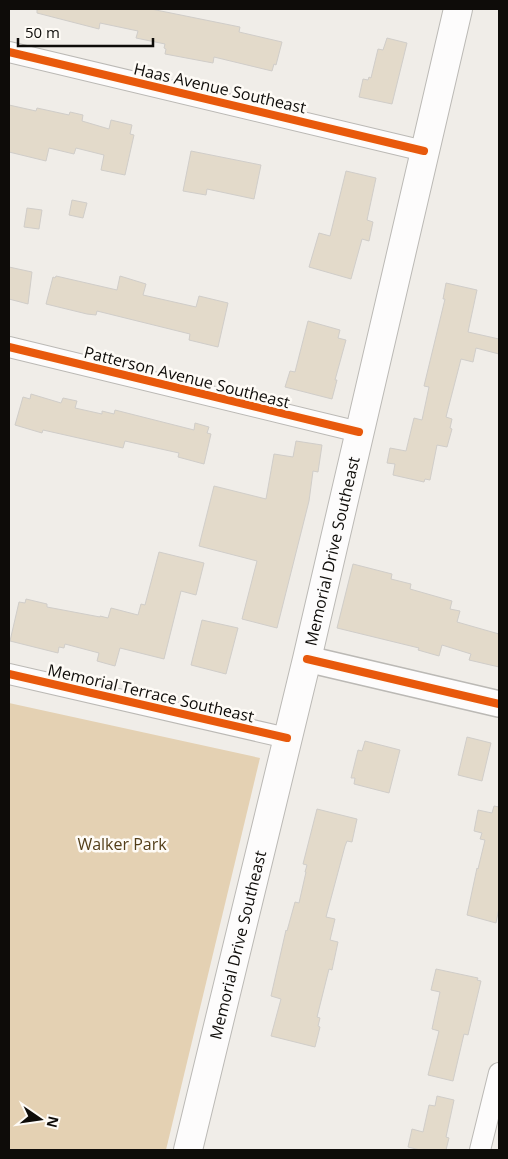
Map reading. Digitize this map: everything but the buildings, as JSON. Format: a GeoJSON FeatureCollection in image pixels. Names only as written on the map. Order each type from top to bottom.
{"type":"FeatureCollection","features":[{"type":"Feature","properties":{"kind":"main road","name":"Memorial Drive Southeast"},"geometry":{"type":"LineString","coordinates":[[188,1150],[307,659],[458,9]]}},
{"type":"Feature","properties":{"kind":"street","name":"Haas Avenue Southeast"},"geometry":{"type":"LineString","coordinates":[[9,52],[424,151]]}},
{"type":"Feature","properties":{"kind":"street","name":"Patterson Avenue Southeast"},"geometry":{"type":"LineString","coordinates":[[9,347],[359,432]]}},
{"type":"Feature","properties":{"kind":"street"},"geometry":{"type":"LineString","coordinates":[[307,659],[499,704]]}},
{"type":"Feature","properties":{"kind":"street","name":"Memorial Terrace Southeast"},"geometry":{"type":"LineString","coordinates":[[9,674],[287,738]]}},
{"type":"Feature","properties":{"kind":"street"},"geometry":{"type":"LineString","coordinates":[[480,1150],[499,1073]]}},
{"type":"Feature","properties":{"kind":"green space","name":"Walker Park"},"geometry":{"type":"Polygon","coordinates":[[[9,703],[260,758],[166,1150],[9,1150],[9,703]]]}},
{"type":"Feature","properties":{"kind":"cycle path"},"geometry":{"type":"LineString","coordinates":[[9,52],[424,151]]}},
{"type":"Feature","properties":{"kind":"cycle path"},"geometry":{"type":"LineString","coordinates":[[9,347],[359,432]]}},
{"type":"Feature","properties":{"kind":"cycle path"},"geometry":{"type":"LineString","coordinates":[[307,659],[499,704]]}},
{"type":"Feature","properties":{"kind":"cycle path"},"geometry":{"type":"LineString","coordinates":[[9,674],[287,738]]}}]}
